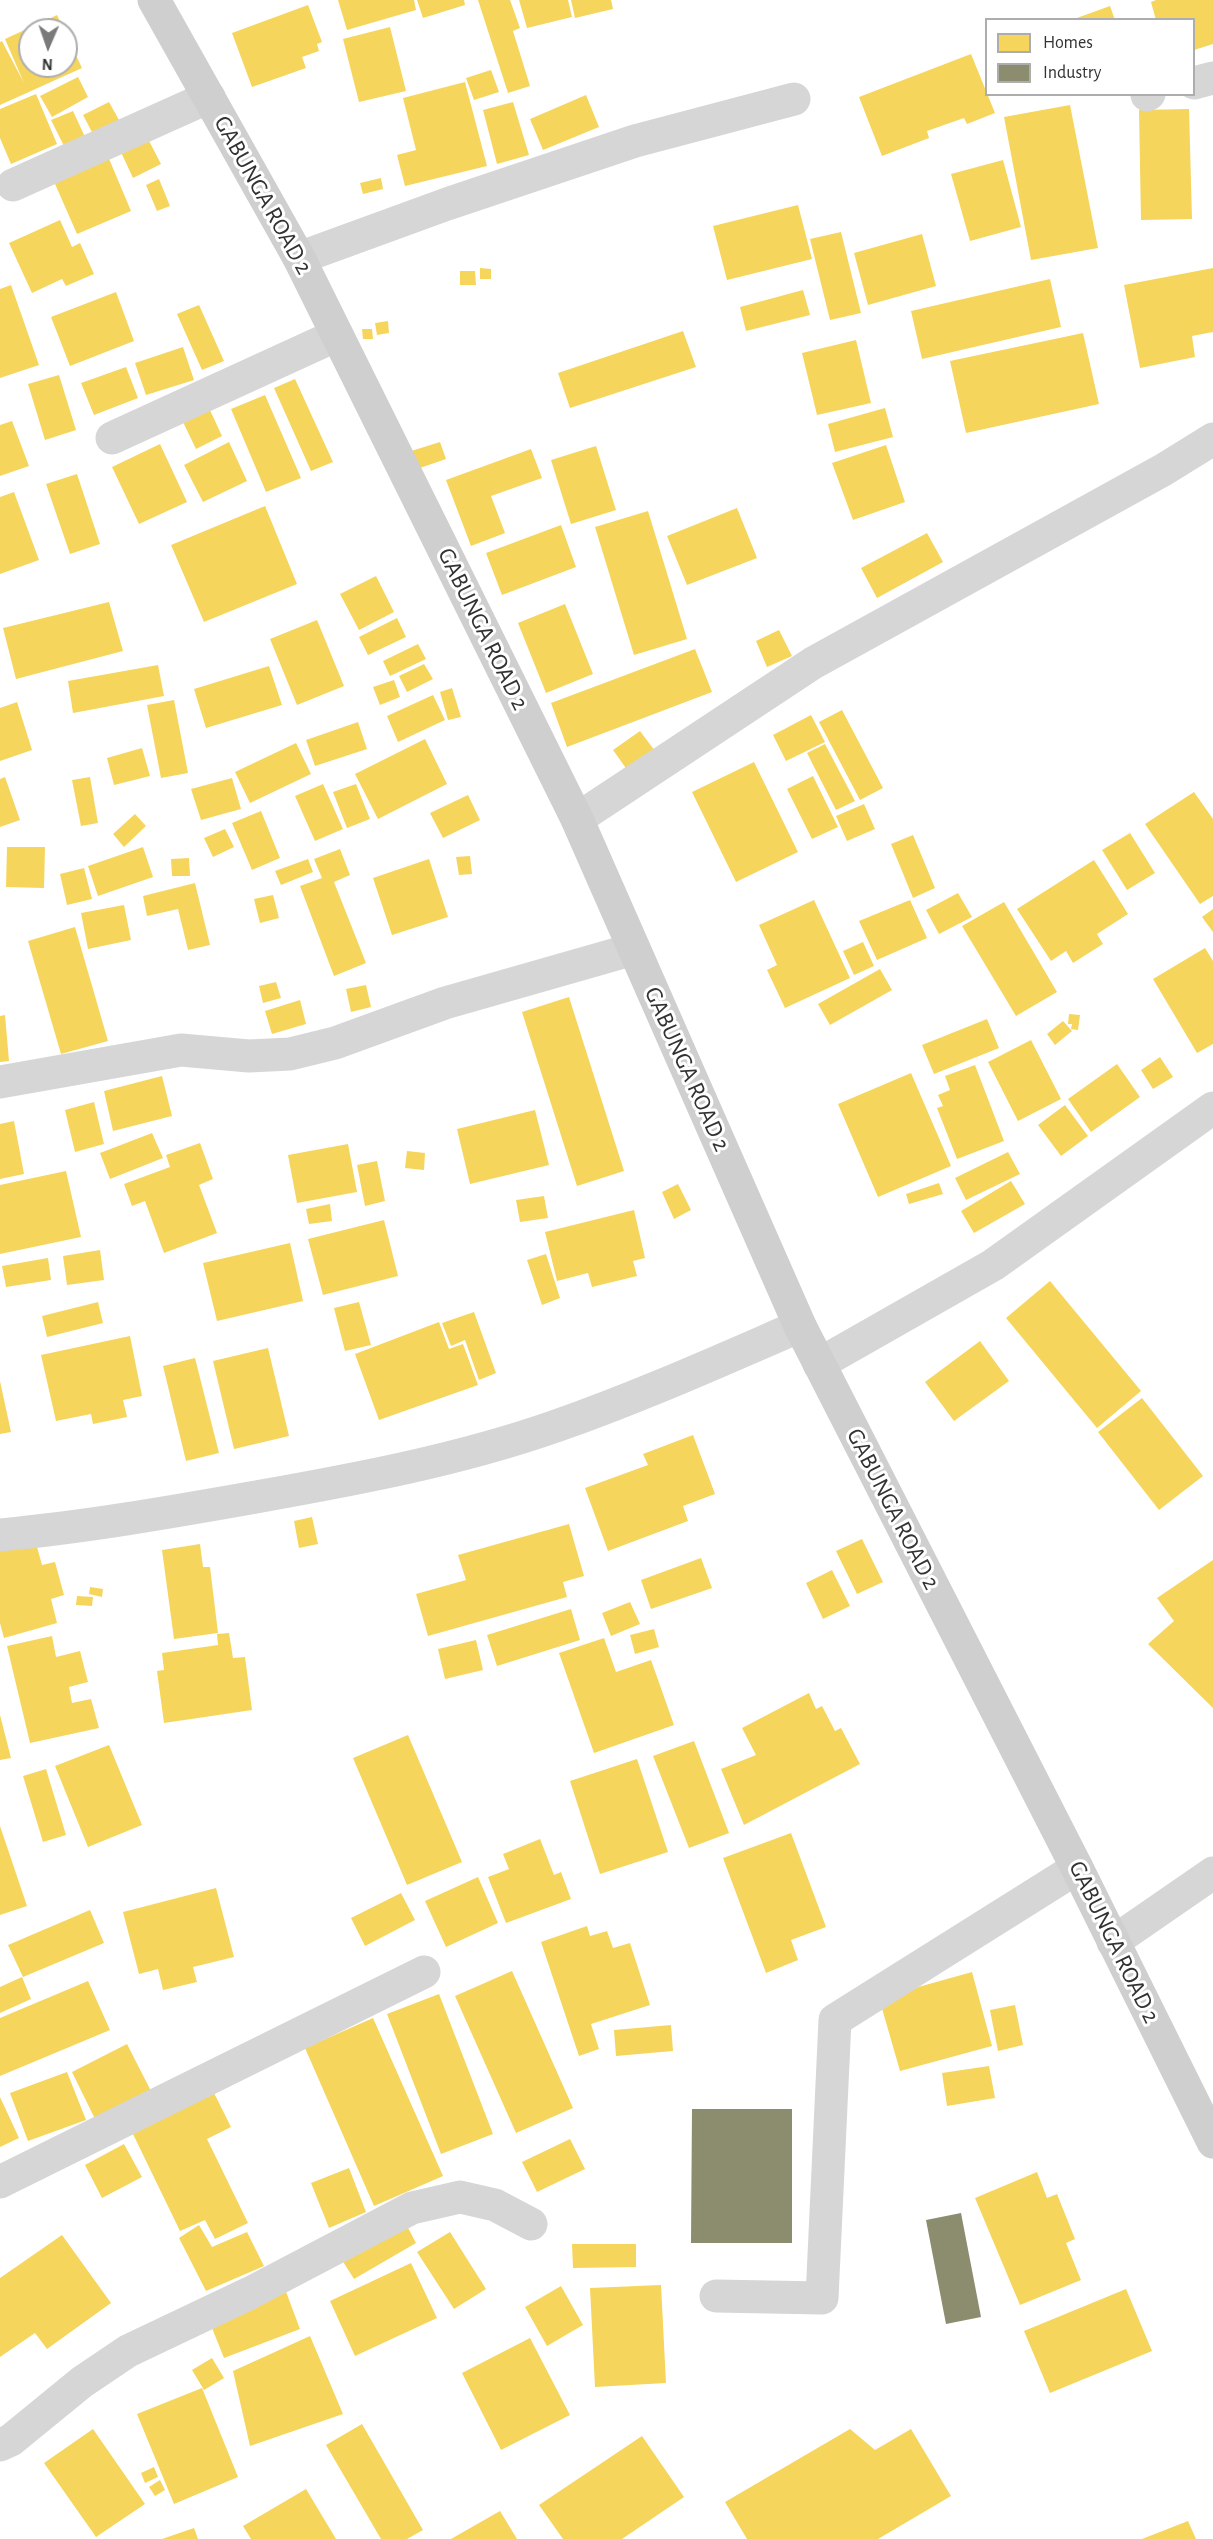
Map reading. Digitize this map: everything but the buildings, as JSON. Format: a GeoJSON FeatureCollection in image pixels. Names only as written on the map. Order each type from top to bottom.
{"type":"FeatureCollection","features":[{"type":"Feature","properties":{"kind":"street","name":"GABUNGA ROAD 2"},"geometry":{"type":"LineString","coordinates":[[154,0],[299,258],[577,819],[800,1326],[1077,1868],[1213,2142]]}},
{"type":"Feature","properties":{"kind":"street"},"geometry":{"type":"LineString","coordinates":[[1195,83],[1213,78]]}},
{"type":"Feature","properties":{"kind":"street"},"geometry":{"type":"LineString","coordinates":[[13,185],[208,97]]}},
{"type":"Feature","properties":{"kind":"street"},"geometry":{"type":"LineString","coordinates":[[299,258],[447,204],[635,141],[794,99]]}},
{"type":"Feature","properties":{"kind":"street"},"geometry":{"type":"LineString","coordinates":[[112,438],[337,335]]}},
{"type":"Feature","properties":{"kind":"street"},"geometry":{"type":"LineString","coordinates":[[577,819],[813,663],[1163,470],[1213,439]]}},
{"type":"Feature","properties":{"kind":"street"},"geometry":{"type":"LineString","coordinates":[[0,1082],[180,1050],[249,1056],[290,1054],[335,1042],[445,1003],[634,949]]}},
{"type":"Feature","properties":{"kind":"street"},"geometry":{"type":"LineString","coordinates":[[819,1364],[993,1265],[1213,1108]]}},
{"type":"Feature","properties":{"kind":"street"},"geometry":{"type":"LineString","coordinates":[[0,1535],[168,1512],[371,1476],[466,1453],[554,1427],[636,1397],[800,1326]]}},
{"type":"Feature","properties":{"kind":"street"},"geometry":{"type":"LineString","coordinates":[[716,2296],[822,2298],[835,2020],[1077,1868]]}},
{"type":"Feature","properties":{"kind":"street"},"geometry":{"type":"LineString","coordinates":[[1113,1942],[1213,1873]]}},
{"type":"Feature","properties":{"kind":"street"},"geometry":{"type":"LineString","coordinates":[[0,2182],[424,1972]]}},
{"type":"Feature","properties":{"kind":"street"},"geometry":{"type":"LineString","coordinates":[[0,2445],[11,2440],[82,2382],[128,2351],[250,2293],[411,2208],[460,2197],[495,2205],[531,2224]]}}]}
